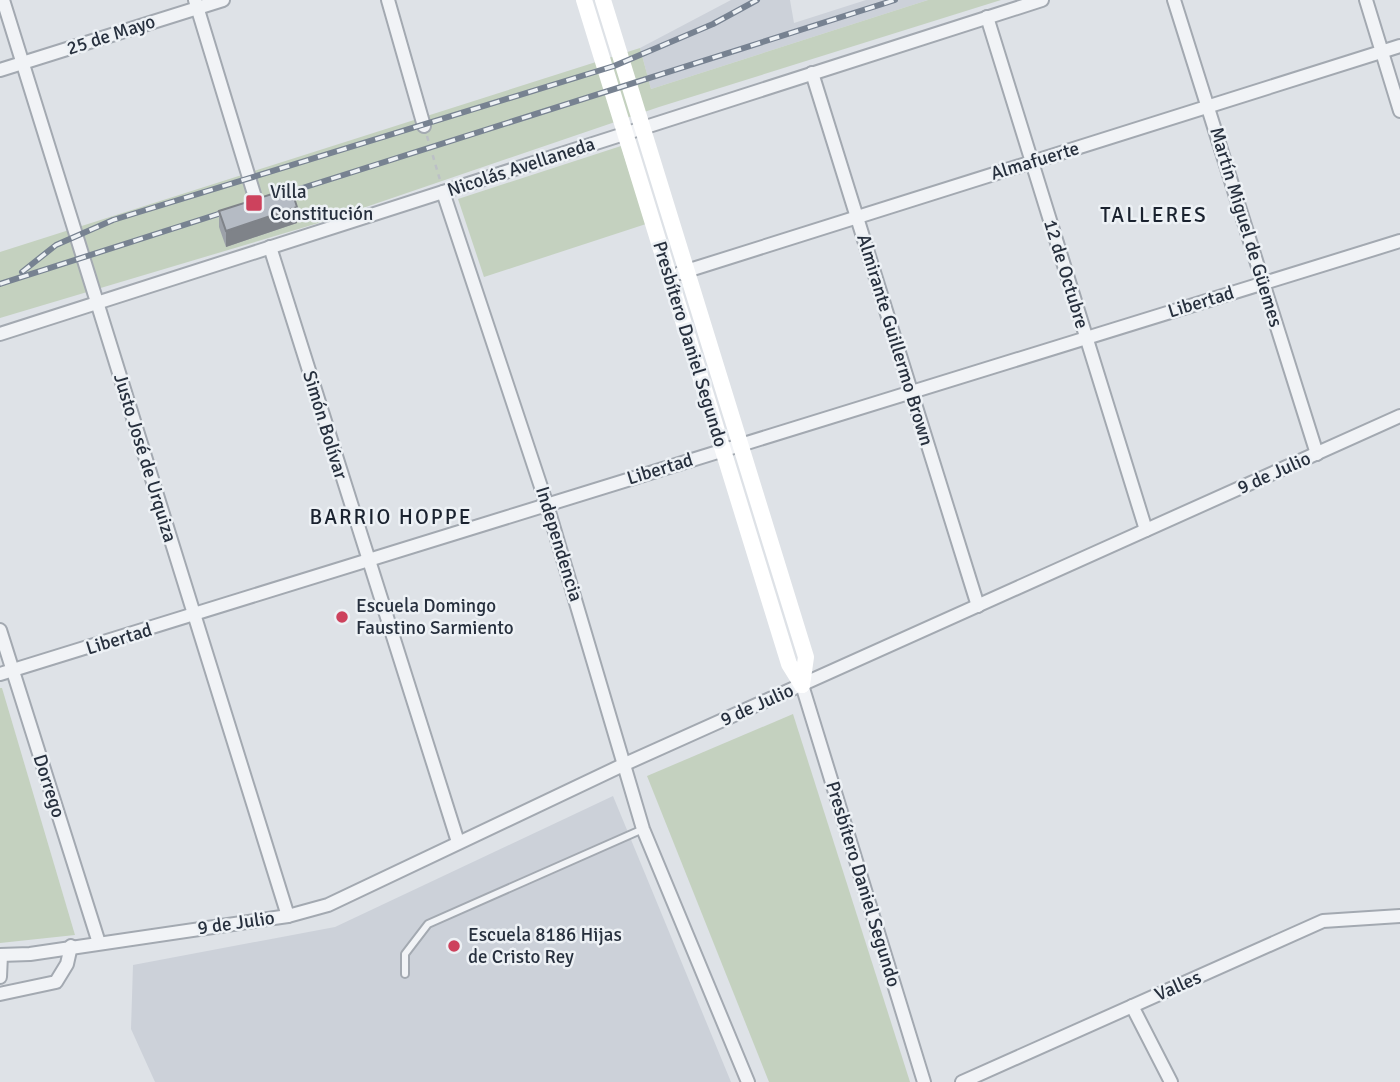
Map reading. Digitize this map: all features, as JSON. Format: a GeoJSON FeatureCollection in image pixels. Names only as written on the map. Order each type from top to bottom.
{"type":"FeatureCollection","features":[{"type":"Feature","properties":{"kind":"main road","name":"Presbítero Daniel Segundo"},"geometry":{"type":"LineString","coordinates":[[584,0],[789,664],[802,685]]}},
{"type":"Feature","properties":{"kind":"main road","name":"Presbítero Daniel Segundo"},"geometry":{"type":"LineString","coordinates":[[603,0],[806,657],[802,685]]}},
{"type":"Feature","properties":{"kind":"street","name":"Justo José de Urquiza"},"geometry":{"type":"LineString","coordinates":[[4,0],[288,916]]}},
{"type":"Feature","properties":{"kind":"street","name":"25 de Mayo"},"geometry":{"type":"LineString","coordinates":[[0,70],[196,4],[223,0]]}},
{"type":"Feature","properties":{"kind":"street"},"geometry":{"type":"LineString","coordinates":[[388,0],[424,126]]}},
{"type":"Feature","properties":{"kind":"street","name":"Nicolás Avellaneda"},"geometry":{"type":"LineString","coordinates":[[0,334],[1042,0]]}},
{"type":"Feature","properties":{"kind":"street","name":"Martín Miguel de Güemes"},"geometry":{"type":"LineString","coordinates":[[1174,0],[1317,454]]}},
{"type":"Feature","properties":{"kind":"street"},"geometry":{"type":"LineString","coordinates":[[1366,0],[1400,110]]}},
{"type":"Feature","properties":{"kind":"street"},"geometry":{"type":"LineString","coordinates":[[196,4],[254,194]]}},
{"type":"Feature","properties":{"kind":"street","name":"12 de Octubre"},"geometry":{"type":"LineString","coordinates":[[987,18],[1146,530]]}},
{"type":"Feature","properties":{"kind":"street","name":"Almafuerte"},"geometry":{"type":"LineString","coordinates":[[669,276],[1400,46]]}},
{"type":"Feature","properties":{"kind":"street","name":"Almirante Guillermo Brown"},"geometry":{"type":"LineString","coordinates":[[812,74],[978,606]]}},
{"type":"Feature","properties":{"kind":"street","name":"Independencia"},"geometry":{"type":"LineString","coordinates":[[443,192],[547,505],[643,829],[748,1082]]}},
{"type":"Feature","properties":{"kind":"street","name":"Libertad"},"geometry":{"type":"LineString","coordinates":[[6,672],[1400,242]]}},
{"type":"Feature","properties":{"kind":"street","name":"Simón Bolívar"},"geometry":{"type":"LineString","coordinates":[[270,247],[458,842]]}},
{"type":"Feature","properties":{"kind":"street","name":"9 de Julio"},"geometry":{"type":"LineString","coordinates":[[0,955],[30,954],[288,916],[328,905],[625,764],[1400,416]]}},
{"type":"Feature","properties":{"kind":"street","name":"Dorrego"},"geometry":{"type":"LineString","coordinates":[[0,630],[6,672],[99,943]]}},
{"type":"Feature","properties":{"kind":"street","name":"Presbítero Daniel Segundo"},"geometry":{"type":"LineString","coordinates":[[802,685],[924,1082]]}},
{"type":"Feature","properties":{"kind":"street","name":"Valles"},"geometry":{"type":"LineString","coordinates":[[962,1082],[1323,921],[1400,916]]}},
{"type":"Feature","properties":{"kind":"street"},"geometry":{"type":"LineString","coordinates":[[0,994],[56,982],[67,964],[71,946]]}},
{"type":"Feature","properties":{"kind":"street"},"geometry":{"type":"LineString","coordinates":[[0,955],[0,977]]}},
{"type":"Feature","properties":{"kind":"street"},"geometry":{"type":"LineString","coordinates":[[1132,1006],[1171,1082]]}},
{"type":"Feature","properties":{"kind":"lane"},"geometry":{"type":"LineString","coordinates":[[405,974],[405,954],[428,924],[643,829]]}},
{"type":"Feature","properties":{"kind":"path"},"geometry":{"type":"LineString","coordinates":[[424,126],[443,192]]}},
{"type":"Feature","properties":{"kind":"shaded area"},"geometry":{"type":"Polygon","coordinates":[[[731,0],[790,0],[794,23],[866,0],[928,0],[651,89],[640,48],[731,0]]]}},
{"type":"Feature","properties":{"kind":"shaded area","name":"Escuela 8186 Hijas de Cristo Rey"},"geometry":{"type":"Polygon","coordinates":[[[613,796],[731,1082],[155,1082],[131,1029],[133,965],[335,927],[613,796]]]}},
{"type":"Feature","properties":{"kind":"green space"},"geometry":{"type":"Polygon","coordinates":[[[928,0],[1001,0],[659,107],[322,222],[0,318],[0,252],[640,48],[651,89],[928,0]]]}},
{"type":"Feature","properties":{"kind":"green space"},"geometry":{"type":"Polygon","coordinates":[[[621,146],[646,224],[484,277],[458,199],[621,146]]]}},
{"type":"Feature","properties":{"kind":"green space"},"geometry":{"type":"Polygon","coordinates":[[[2,688],[75,935],[0,943],[2,688]]]}},
{"type":"Feature","properties":{"kind":"green space"},"geometry":{"type":"Polygon","coordinates":[[[793,714],[910,1082],[769,1082],[647,776],[793,714]]]}},
{"type":"Feature","properties":{"kind":"building"},"geometry":{"type":"Polygon","coordinates":[[[291,188],[297,207],[226,231],[219,211],[291,188]]]}},
{"type":"Feature","properties":{"kind":"railway"},"geometry":{"type":"LineString","coordinates":[[22,272],[56,245],[113,220],[614,66],[713,24],[757,0]]}},
{"type":"Feature","properties":{"kind":"railway"},"geometry":{"type":"LineString","coordinates":[[274,197],[895,0]]}},
{"type":"Feature","properties":{"kind":"railway"},"geometry":{"type":"LineString","coordinates":[[0,284],[237,208]]}},
{"type":"Feature","properties":{"kind":"place","name":"Villa Constitución"},"geometry":{"type":"Point","coordinates":[254,203]}},
{"type":"Feature","properties":{"kind":"place","name":"Escuela Domingo Faustino Sarmiento"},"geometry":{"type":"Point","coordinates":[342,617]}},
{"type":"Feature","properties":{"kind":"place","name":"Escuela 8186 Hijas de Cristo Rey"},"geometry":{"type":"Point","coordinates":[454,946]}},
{"type":"Feature","properties":{"kind":"district","name":"TALLERES"},"geometry":{"type":"Point","coordinates":[1154,215]}},
{"type":"Feature","properties":{"kind":"district","name":"BARRIO HOPPE"},"geometry":{"type":"Point","coordinates":[391,517]}}]}
